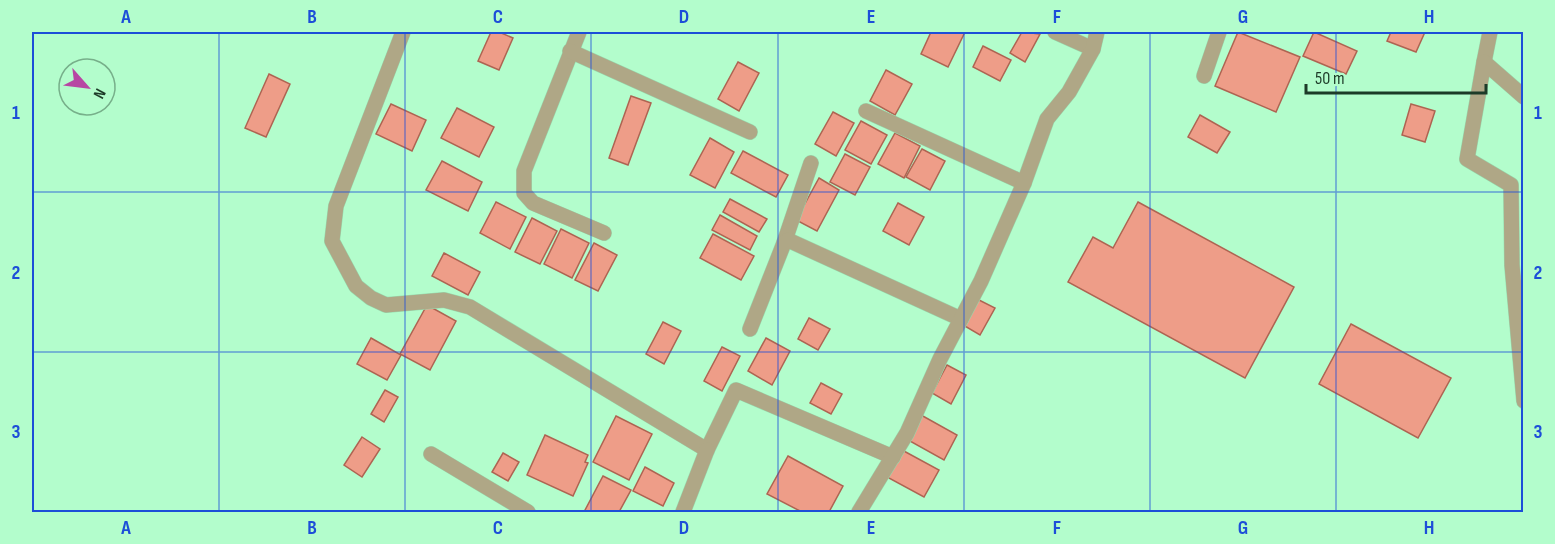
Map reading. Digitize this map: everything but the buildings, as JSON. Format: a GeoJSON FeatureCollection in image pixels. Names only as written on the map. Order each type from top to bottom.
{"type":"FeatureCollection","features":[{"type":"Feature","properties":{"kind":"street"},"geometry":{"type":"LineString","coordinates":[[403,32],[336,206],[332,241],[356,286],[371,298],[386,305],[444,300],[470,307],[707,450]]}},
{"type":"Feature","properties":{"kind":"street"},"geometry":{"type":"LineString","coordinates":[[579,32],[524,171],[524,193],[533,203],[604,233]]}},
{"type":"Feature","properties":{"kind":"street"},"geometry":{"type":"LineString","coordinates":[[1055,32],[1093,49]]}},
{"type":"Feature","properties":{"kind":"street"},"geometry":{"type":"LineString","coordinates":[[859,513],[908,433],[1023,183],[1047,119],[1069,92],[1093,49],[1097,32]]}},
{"type":"Feature","properties":{"kind":"street"},"geometry":{"type":"LineString","coordinates":[[1204,76],[1219,32]]}},
{"type":"Feature","properties":{"kind":"street"},"geometry":{"type":"LineString","coordinates":[[1490,32],[1467,159],[1511,185],[1512,265],[1524,401]]}},
{"type":"Feature","properties":{"kind":"street"},"geometry":{"type":"LineString","coordinates":[[570,51],[750,132]]}},
{"type":"Feature","properties":{"kind":"street"},"geometry":{"type":"LineString","coordinates":[[1484,63],[1524,97]]}},
{"type":"Feature","properties":{"kind":"street"},"geometry":{"type":"LineString","coordinates":[[866,111],[1023,183]]}},
{"type":"Feature","properties":{"kind":"street"},"geometry":{"type":"LineString","coordinates":[[750,329],[784,243],[811,163]]}},
{"type":"Feature","properties":{"kind":"street"},"geometry":{"type":"LineString","coordinates":[[784,243],[788,240],[797,242],[961,319]]}},
{"type":"Feature","properties":{"kind":"street"},"geometry":{"type":"LineString","coordinates":[[683,513],[707,450],[736,390],[893,457]]}},
{"type":"Feature","properties":{"kind":"street"},"geometry":{"type":"LineString","coordinates":[[431,454],[528,513]]}}]}
